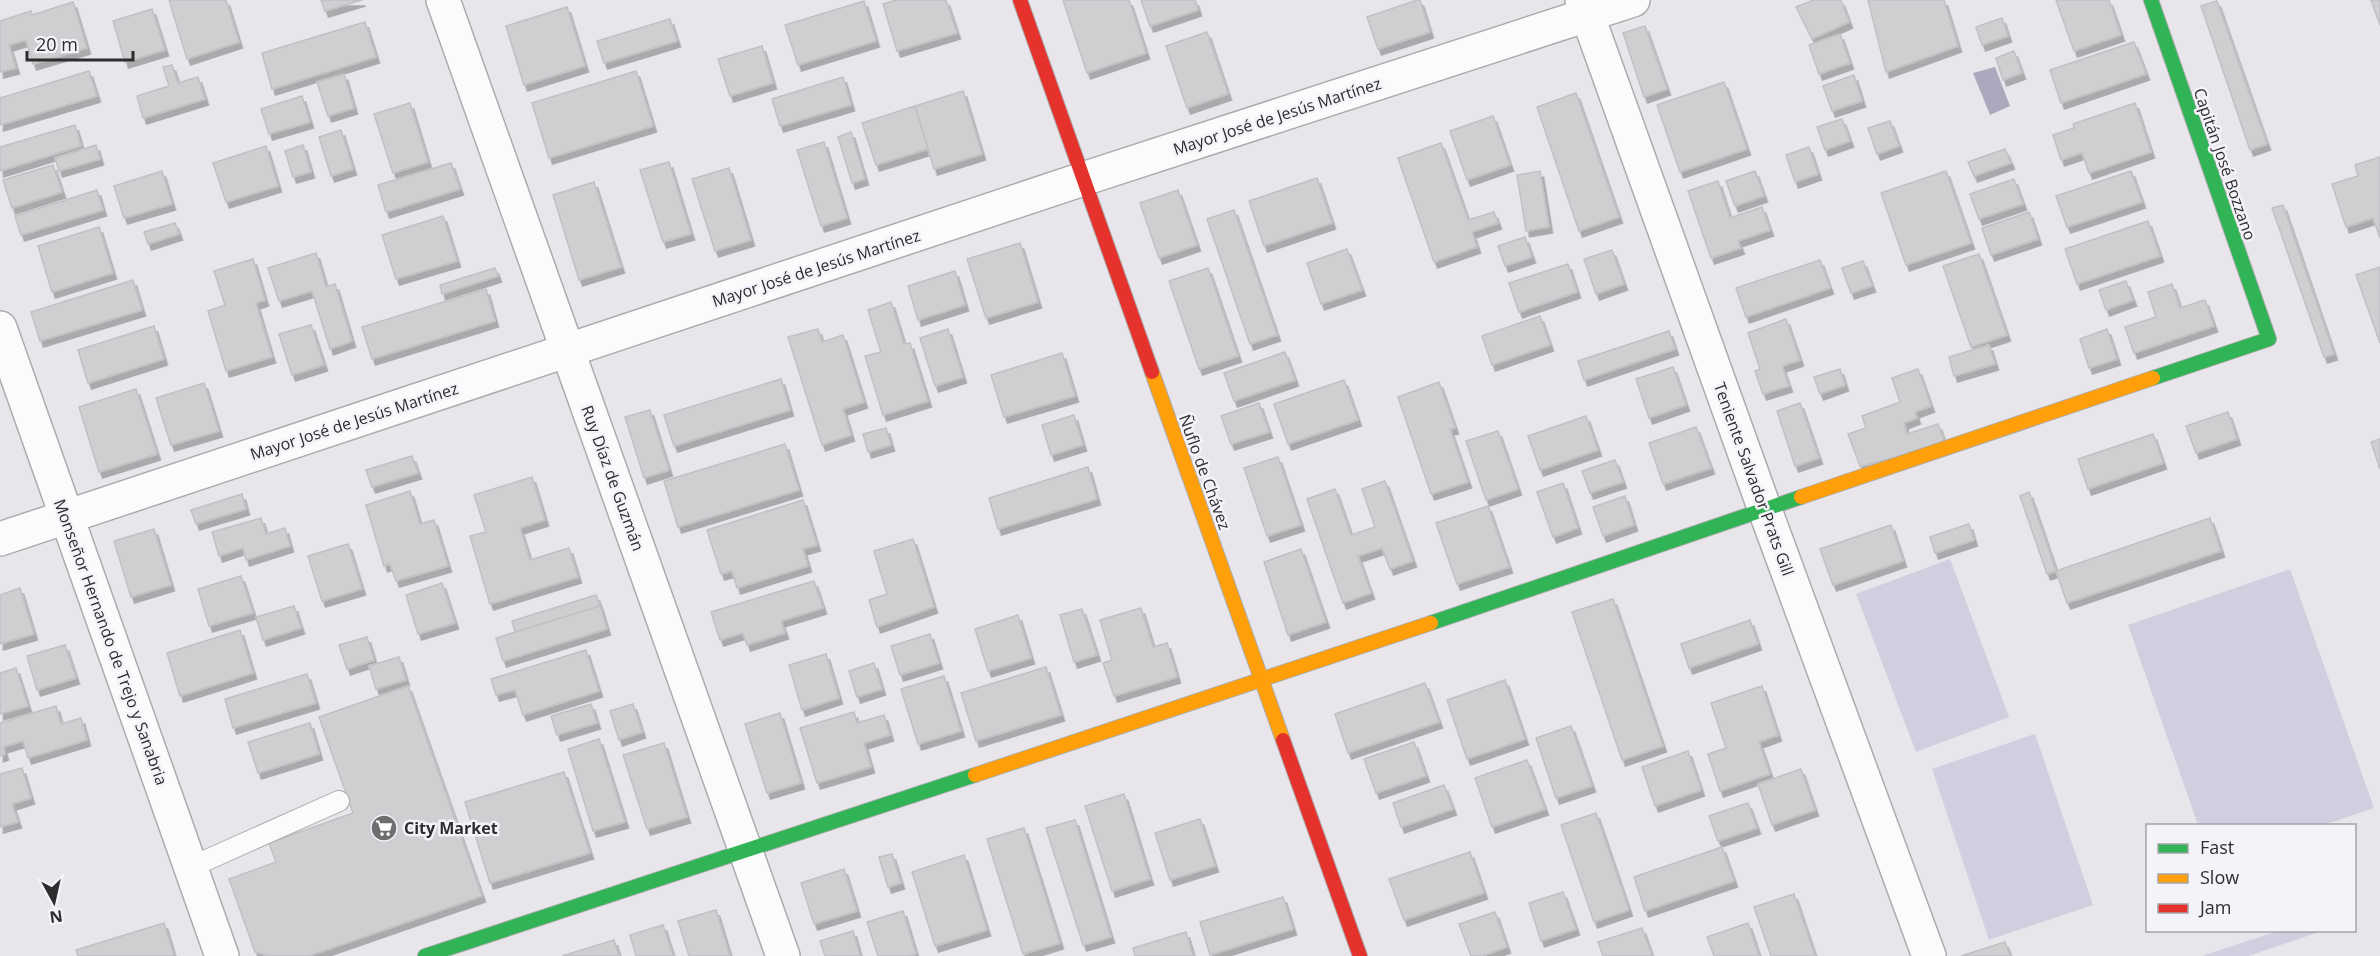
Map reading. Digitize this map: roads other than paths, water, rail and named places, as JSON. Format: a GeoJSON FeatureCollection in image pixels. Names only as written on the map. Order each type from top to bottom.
{"type":"FeatureCollection","features":[{"type":"Feature","properties":{"kind":"street","name":"Ruy Díaz de Guzmán"},"geometry":{"type":"LineString","coordinates":[[442,0],[783,956]]}},
{"type":"Feature","properties":{"kind":"street","name":"Ñuflo de Chávez"},"geometry":{"type":"LineString","coordinates":[[1020,0],[1360,956]]}},
{"type":"Feature","properties":{"kind":"street","name":"Mayor José de Jesús Martínez"},"geometry":{"type":"LineString","coordinates":[[0,539],[1083,179],[1584,8],[1632,0]]}},
{"type":"Feature","properties":{"kind":"street","name":"Capitán José Bozzano"},"geometry":{"type":"LineString","coordinates":[[1765,510],[2269,339],[2151,0]]}},
{"type":"Feature","properties":{"kind":"street","name":"Teniente Salvador Prats Gill"},"geometry":{"type":"LineString","coordinates":[[1584,8],[1929,956]]}},
{"type":"Feature","properties":{"kind":"street","name":"Monseñor Hernando de Trejo y Sanabria"},"geometry":{"type":"LineString","coordinates":[[0,328],[222,956]]}},
{"type":"Feature","properties":{"kind":"street"},"geometry":{"type":"LineString","coordinates":[[425,956],[1262,680],[1765,510]]}},
{"type":"Feature","properties":{"kind":"lane"},"geometry":{"type":"LineString","coordinates":[[191,867],[339,801]]}},
{"type":"Feature","properties":{"kind":"place","name":"City Market"},"geometry":{"type":"Point","coordinates":[384,828]}}]}
